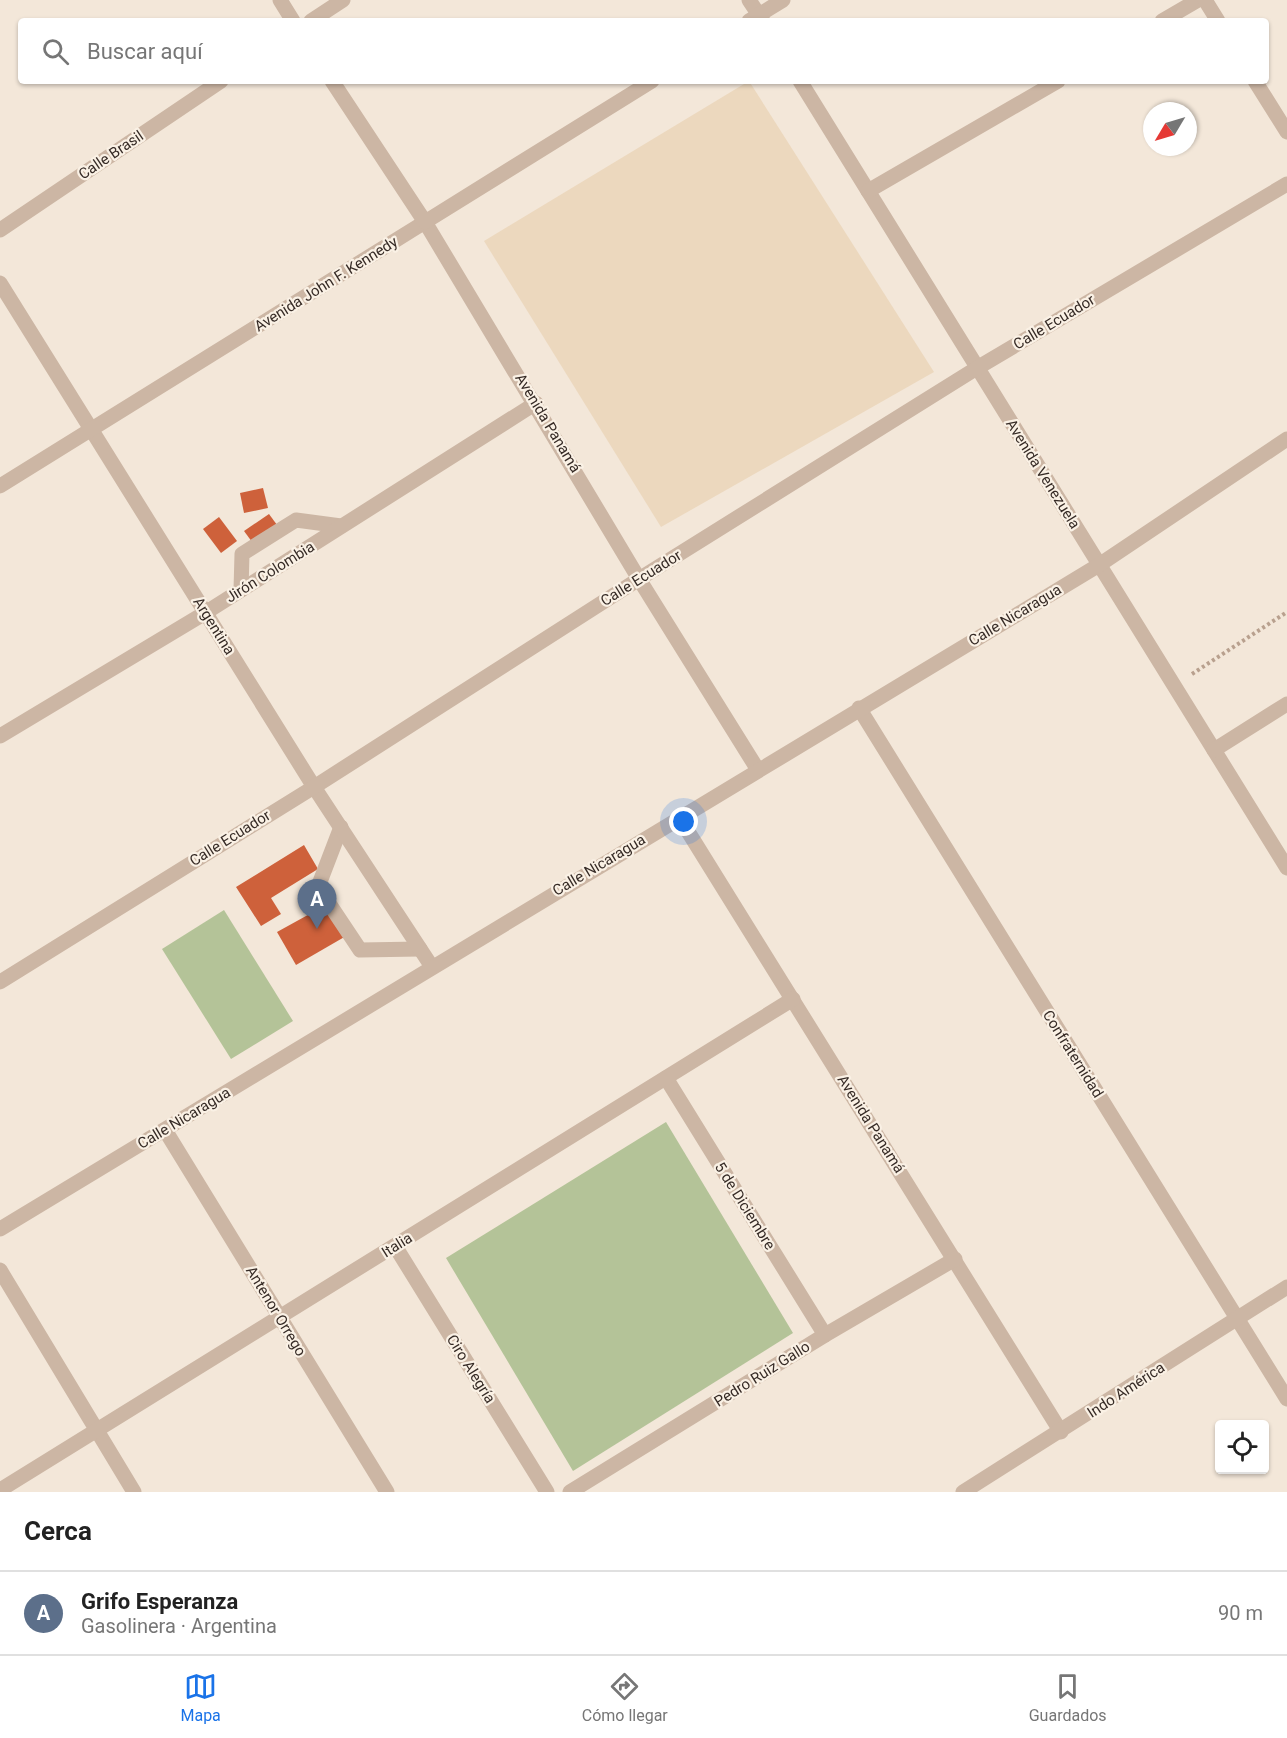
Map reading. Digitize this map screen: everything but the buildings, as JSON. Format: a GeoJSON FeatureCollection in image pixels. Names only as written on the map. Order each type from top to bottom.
{"type":"FeatureCollection","features":[{"type":"Feature","properties":{"kind":"street"},"geometry":{"type":"LineString","coordinates":[[280,0],[291,18]]}},
{"type":"Feature","properties":{"kind":"street"},"geometry":{"type":"LineString","coordinates":[[316,18],[343,0]]}},
{"type":"Feature","properties":{"kind":"street"},"geometry":{"type":"LineString","coordinates":[[749,0],[757,18]]}},
{"type":"Feature","properties":{"kind":"street"},"geometry":{"type":"LineString","coordinates":[[758,18],[783,0]]}},
{"type":"Feature","properties":{"kind":"street"},"geometry":{"type":"LineString","coordinates":[[1167,18],[1198,0]]}},
{"type":"Feature","properties":{"kind":"street"},"geometry":{"type":"LineString","coordinates":[[1205,0],[1216,18]]}},
{"type":"Feature","properties":{"kind":"street","name":"Calle Brasil"},"geometry":{"type":"LineString","coordinates":[[0,230],[217,84]]}},
{"type":"Feature","properties":{"kind":"street","name":"Avenida Panamá"},"geometry":{"type":"LineString","coordinates":[[334,84],[425,222],[639,579],[758,770]]}},
{"type":"Feature","properties":{"kind":"street","name":"Avenida John F. Kennedy"},"geometry":{"type":"LineString","coordinates":[[0,486],[647,84]]}},
{"type":"Feature","properties":{"kind":"street","name":"Avenida Venezuela"},"geometry":{"type":"LineString","coordinates":[[802,84],[1287,868]]}},
{"type":"Feature","properties":{"kind":"street"},"geometry":{"type":"LineString","coordinates":[[868,191],[1053,84]]}},
{"type":"Feature","properties":{"kind":"street"},"geometry":{"type":"LineString","coordinates":[[1257,84],[1287,132]]}},
{"type":"Feature","properties":{"kind":"street","name":"Calle Ecuador"},"geometry":{"type":"LineString","coordinates":[[0,982],[314,787],[639,579],[977,368],[1287,184]]}},
{"type":"Feature","properties":{"kind":"street","name":"Argentina"},"geometry":{"type":"LineString","coordinates":[[0,283],[314,787],[432,967]]}},
{"type":"Feature","properties":{"kind":"street","name":"Jirón Colombia"},"geometry":{"type":"LineString","coordinates":[[0,736],[205,613],[536,404]]}},
{"type":"Feature","properties":{"kind":"street","name":"Calle Nicaragua"},"geometry":{"type":"LineString","coordinates":[[0,1230],[859,708],[1099,565],[1287,439]]}},
{"type":"Feature","properties":{"kind":"street"},"geometry":{"type":"LineString","coordinates":[[241,590],[242,554],[251,548],[296,520],[341,526]]}},
{"type":"Feature","properties":{"kind":"street"},"geometry":{"type":"LineString","coordinates":[[1214,750],[1287,704]]}},
{"type":"Feature","properties":{"kind":"street","name":"Confraternidad"},"geometry":{"type":"LineString","coordinates":[[859,708],[1287,1399]]}},
{"type":"Feature","properties":{"kind":"street","name":"Avenida Panamá"},"geometry":{"type":"LineString","coordinates":[[679,817],[1061,1432]]}},
{"type":"Feature","properties":{"kind":"street"},"geometry":{"type":"LineString","coordinates":[[341,827],[318,887],[360,950],[420,949]]}},
{"type":"Feature","properties":{"kind":"street","name":"Italia"},"geometry":{"type":"LineString","coordinates":[[0,1490],[793,999]]}},
{"type":"Feature","properties":{"kind":"street","name":"5 de Diciembre"},"geometry":{"type":"LineString","coordinates":[[666,1078],[825,1335]]}},
{"type":"Feature","properties":{"kind":"street","name":"Antenor Orrego"},"geometry":{"type":"LineString","coordinates":[[165,1130],[387,1492]]}},
{"type":"Feature","properties":{"kind":"street","name":"Ciro Alegría"},"geometry":{"type":"LineString","coordinates":[[395,1246],[547,1492]]}},
{"type":"Feature","properties":{"kind":"street","name":"Pedro Ruiz Gallo"},"geometry":{"type":"LineString","coordinates":[[570,1492],[825,1335],[955,1259]]}},
{"type":"Feature","properties":{"kind":"street"},"geometry":{"type":"LineString","coordinates":[[0,1270],[134,1492]]}},
{"type":"Feature","properties":{"kind":"street","name":"Indo América"},"geometry":{"type":"LineString","coordinates":[[963,1492],[1287,1287]]}},
{"type":"Feature","properties":{"kind":"path"},"geometry":{"type":"LineString","coordinates":[[1174,685],[1287,612]]}},
{"type":"Feature","properties":{"kind":"green space"},"geometry":{"type":"Polygon","coordinates":[[[224,910],[293,1021],[231,1059],[162,949],[224,910]]]}},
{"type":"Feature","properties":{"kind":"green space"},"geometry":{"type":"Polygon","coordinates":[[[666,1122],[793,1333],[573,1471],[446,1258],[666,1122]]]}},
{"type":"Feature","properties":{"kind":"shaded area"},"geometry":{"type":"Polygon","coordinates":[[[744,84],[751,84],[934,372],[661,527],[484,241],[744,84]]]}},
{"type":"Feature","properties":{"kind":"place","name":"Grifo Esperanza"},"geometry":{"type":"Point","coordinates":[317,929]}}]}
